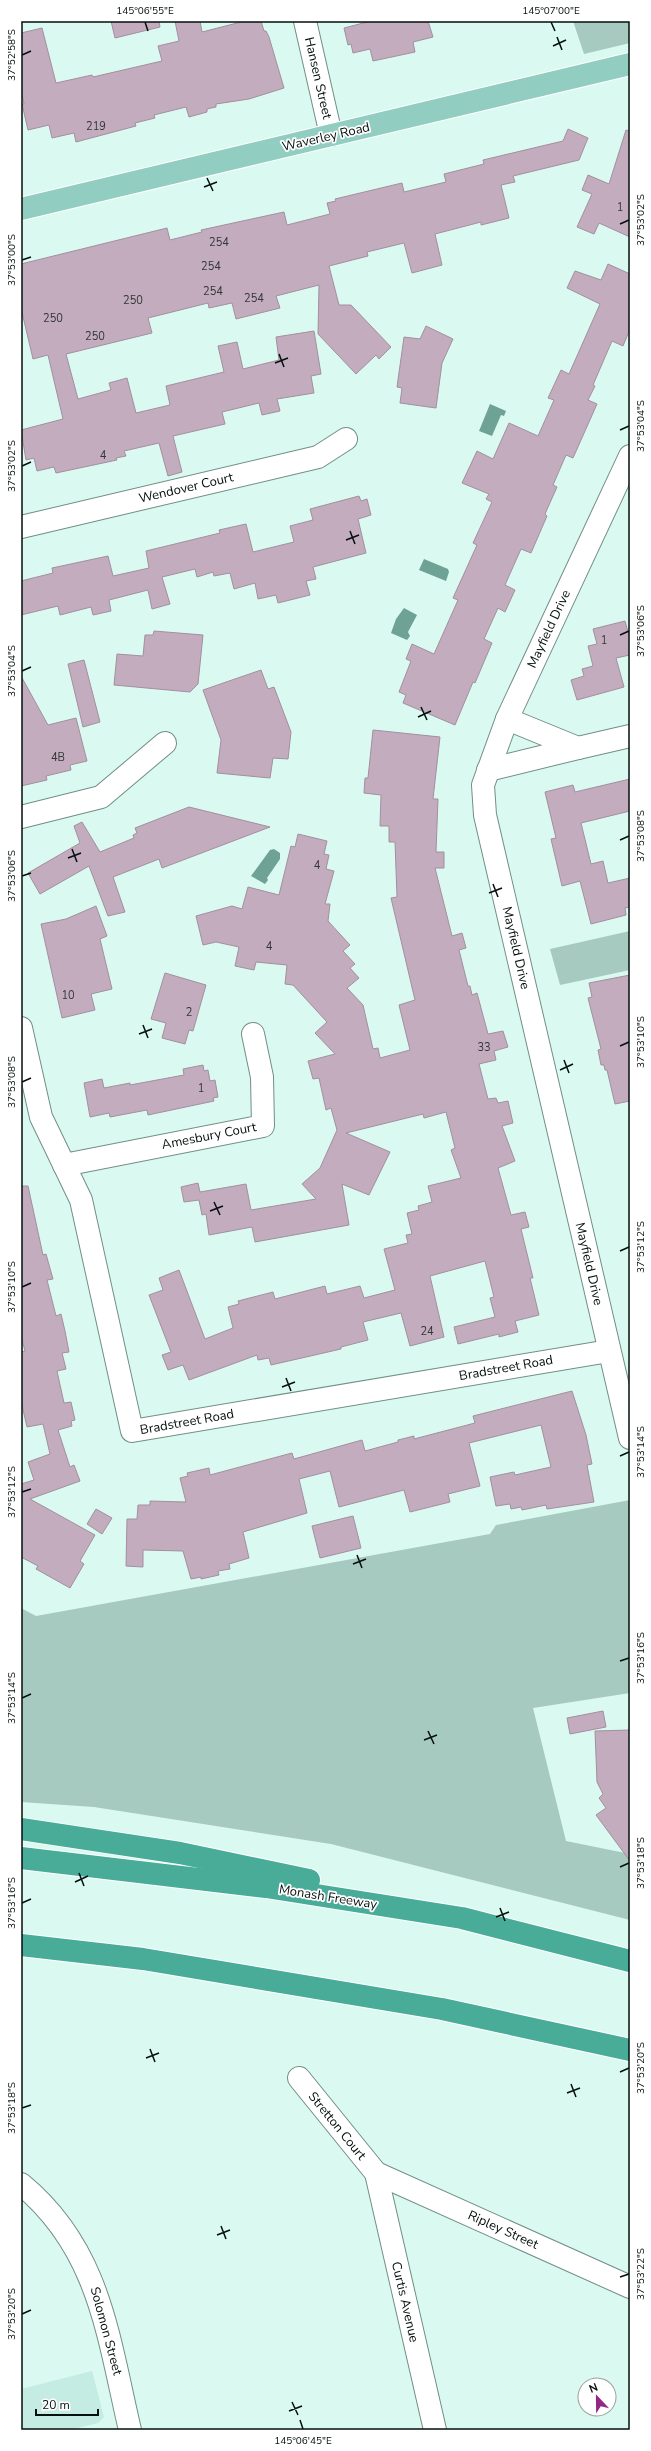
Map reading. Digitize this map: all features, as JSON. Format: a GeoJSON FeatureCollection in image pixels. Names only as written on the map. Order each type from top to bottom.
{"type":"FeatureCollection","features":[{"type":"Feature","properties":{"kind":"highway"},"geometry":{"type":"LineString","coordinates":[[21,1829],[180,1853],[317,1882],[462,1918]]}},
{"type":"Feature","properties":{"kind":"highway","name":"Monash Freeway"},"geometry":{"type":"LineString","coordinates":[[21,1858],[266,1888],[462,1918],[630,1961]]}},
{"type":"Feature","properties":{"kind":"highway"},"geometry":{"type":"LineString","coordinates":[[21,1945],[143,1959],[442,2009],[630,2050]]}},
{"type":"Feature","properties":{"kind":"highway"},"geometry":{"type":"LineString","coordinates":[[21,1960],[143,1959]]}},
{"type":"Feature","properties":{"kind":"main road","name":"Waverley Road"},"geometry":{"type":"LineString","coordinates":[[21,209],[630,64]]}},
{"type":"Feature","properties":{"kind":"street","name":"Hansen Street"},"geometry":{"type":"LineString","coordinates":[[305,21],[331,135]]}},
{"type":"Feature","properties":{"kind":"street","name":"Wendover Court"},"geometry":{"type":"LineString","coordinates":[[21,527],[318,457],[346,439]]}},
{"type":"Feature","properties":{"kind":"street","name":"Mayfield Drive"},"geometry":{"type":"LineString","coordinates":[[630,456],[507,720],[483,785],[485,815],[630,1438]]}},
{"type":"Feature","properties":{"kind":"street"},"geometry":{"type":"LineString","coordinates":[[507,720],[578,748]]}},
{"type":"Feature","properties":{"kind":"street"},"geometry":{"type":"LineString","coordinates":[[488,770],[630,736]]}},
{"type":"Feature","properties":{"kind":"street"},"geometry":{"type":"LineString","coordinates":[[21,817],[101,797],[165,743]]}},
{"type":"Feature","properties":{"kind":"street","name":"Bradstreet Road"},"geometry":{"type":"LineString","coordinates":[[21,1028],[41,1117],[81,1200],[132,1431],[609,1351]]}},
{"type":"Feature","properties":{"kind":"street","name":"Amesbury Court"},"geometry":{"type":"LineString","coordinates":[[64,1165],[263,1126],[262,1077],[253,1034]]}},
{"type":"Feature","properties":{"kind":"street","name":"Stretton Court"},"geometry":{"type":"LineString","coordinates":[[299,2078],[376,2173]]}},
{"type":"Feature","properties":{"kind":"street","name":"Ripley Street"},"geometry":{"type":"LineString","coordinates":[[376,2173],[630,2287]]}},
{"type":"Feature","properties":{"kind":"street","name":"Curtis Avenue"},"geometry":{"type":"LineString","coordinates":[[376,2173],[435,2430]]}},
{"type":"Feature","properties":{"kind":"street","name":"Solomon Street"},"geometry":{"type":"LineString","coordinates":[[21,2184],[62,2225],[78,2249],[90,2276],[101,2304],[130,2430]]}},
{"type":"Feature","properties":{"kind":"shaded area"},"geometry":{"type":"Polygon","coordinates":[[[573,21],[630,21],[630,43],[584,54],[573,21]]]}},
{"type":"Feature","properties":{"kind":"shaded area"},"geometry":{"type":"Polygon","coordinates":[[[490,404],[506,411],[504,416],[501,415],[492,436],[479,431],[490,404]]]}},
{"type":"Feature","properties":{"kind":"shaded area"},"geometry":{"type":"Polygon","coordinates":[[[424,559],[448,569],[449,572],[446,581],[419,570],[424,559]]]}},
{"type":"Feature","properties":{"kind":"shaded area"},"geometry":{"type":"Polygon","coordinates":[[[404,608],[417,615],[408,632],[410,636],[407,640],[391,633],[396,619],[404,608]]]}},
{"type":"Feature","properties":{"kind":"shaded area"},"geometry":{"type":"Polygon","coordinates":[[[274,849],[280,853],[280,859],[267,878],[268,880],[265,884],[251,876],[270,850],[274,849]]]}},
{"type":"Feature","properties":{"kind":"shaded area"},"geometry":{"type":"Polygon","coordinates":[[[630,931],[630,970],[560,985],[550,949],[630,931]]]}},
{"type":"Feature","properties":{"kind":"shaded area"},"geometry":{"type":"Polygon","coordinates":[[[630,1500],[630,1693],[533,1708],[566,1841],[630,1854],[630,1920],[331,1844],[94,1807],[21,1802],[21,1608],[36,1616],[490,1534],[496,1525],[630,1500]]]}},
{"type":"Feature","properties":{"kind":"shaded area"},"geometry":{"type":"Polygon","coordinates":[[[92,2371],[104,2417],[98,2423],[69,2430],[21,2430],[21,2389],[92,2371]]]}},
{"type":"Feature","properties":{"kind":"building"},"geometry":{"type":"Polygon","coordinates":[[[111,21],[159,21],[160,27],[115,38],[111,21]]]}},
{"type":"Feature","properties":{"kind":"building"},"geometry":{"type":"Polygon","coordinates":[[[175,21],[200,21],[202,32],[245,21],[261,21],[264,31],[266,31],[269,37],[284,88],[249,99],[216,104],[216,107],[207,109],[207,112],[189,117],[186,107],[154,115],[155,118],[135,123],[136,126],[76,142],[74,133],[52,138],[49,125],[28,130],[22,104],[24,104],[21,90],[21,33],[42,28],[56,83],[92,75],[93,77],[162,61],[158,46],[179,41],[175,21]]]}},
{"type":"Feature","properties":{"kind":"building"},"geometry":{"type":"Polygon","coordinates":[[[371,21],[428,21],[433,37],[413,42],[415,52],[373,61],[370,49],[353,53],[351,44],[348,45],[344,28],[371,21]]]}},
{"type":"Feature","properties":{"kind":"building"},"geometry":{"type":"Polygon","coordinates":[[[568,129],[588,138],[579,160],[513,176],[515,182],[501,185],[509,218],[481,225],[481,222],[435,234],[442,265],[412,273],[404,243],[367,252],[368,256],[329,266],[339,305],[351,305],[391,347],[379,359],[376,355],[356,374],[318,334],[319,285],[276,296],[280,308],[236,319],[232,303],[209,308],[208,303],[148,318],[152,333],[66,354],[78,399],[111,390],[109,383],[127,378],[136,413],[170,405],[166,386],[224,372],[218,346],[237,342],[243,369],[279,360],[276,337],[314,331],[321,374],[311,376],[314,393],[277,399],[280,411],[262,415],[259,403],[222,412],[225,424],[173,436],[182,472],[168,476],[159,443],[124,451],[126,456],[116,458],[117,460],[56,473],[54,467],[37,471],[34,458],[26,460],[21,430],[63,419],[48,355],[33,359],[21,308],[21,264],[167,228],[170,240],[202,232],[201,230],[284,212],[287,225],[330,214],[327,203],[336,201],[335,199],[402,183],[404,192],[446,182],[444,174],[484,164],[483,160],[563,141],[568,129]]]}},
{"type":"Feature","properties":{"kind":"building"},"geometry":{"type":"Polygon","coordinates":[[[626,130],[630,131],[630,237],[599,223],[594,234],[577,227],[592,194],[582,190],[588,175],[609,184],[626,130]]]}},
{"type":"Feature","properties":{"kind":"building"},"geometry":{"type":"Polygon","coordinates":[[[608,264],[630,274],[630,329],[623,346],[612,341],[593,385],[595,386],[588,400],[597,404],[573,458],[566,455],[553,485],[557,487],[545,514],[547,516],[531,553],[521,549],[505,585],[515,590],[505,612],[498,608],[484,639],[492,643],[475,683],[473,682],[455,725],[403,703],[406,695],[399,692],[411,661],[406,659],[412,644],[434,654],[458,600],[453,598],[477,545],[473,543],[492,502],[486,499],[489,494],[462,483],[477,451],[493,459],[509,423],[538,436],[554,400],[548,398],[561,370],[569,374],[600,304],[567,288],[575,271],[601,280],[608,264]]]}},
{"type":"Feature","properties":{"kind":"building"},"geometry":{"type":"Polygon","coordinates":[[[426,326],[453,339],[442,363],[436,408],[400,403],[402,388],[397,387],[404,337],[420,339],[426,326]]]}},
{"type":"Feature","properties":{"kind":"building"},"geometry":{"type":"Polygon","coordinates":[[[359,496],[361,501],[367,499],[371,515],[358,519],[366,553],[313,567],[316,579],[306,581],[310,595],[278,603],[276,595],[258,599],[255,583],[234,589],[230,573],[214,576],[213,572],[197,577],[195,569],[162,577],[170,604],[152,609],[148,590],[109,600],[111,611],[93,615],[91,607],[60,615],[58,606],[21,615],[21,581],[53,573],[52,568],[108,556],[113,576],[149,568],[146,551],[220,533],[219,530],[246,524],[253,552],[294,542],[290,526],[313,520],[310,509],[359,496]]]}},
{"type":"Feature","properties":{"kind":"building"},"geometry":{"type":"Polygon","coordinates":[[[625,621],[630,639],[630,655],[616,658],[624,687],[577,700],[571,680],[584,676],[582,669],[593,666],[588,646],[597,644],[593,629],[625,621]]]}},
{"type":"Feature","properties":{"kind":"building"},"geometry":{"type":"Polygon","coordinates":[[[154,631],[203,635],[198,684],[190,692],[114,685],[117,654],[143,656],[145,635],[153,635],[154,631]]]}},
{"type":"Feature","properties":{"kind":"building"},"geometry":{"type":"Polygon","coordinates":[[[84,660],[100,722],[83,727],[68,664],[84,660]]]}},
{"type":"Feature","properties":{"kind":"building"},"geometry":{"type":"Polygon","coordinates":[[[261,670],[268,689],[274,687],[291,732],[288,759],[273,758],[270,778],[217,773],[221,740],[203,690],[261,670]]]}},
{"type":"Feature","properties":{"kind":"building"},"geometry":{"type":"Polygon","coordinates":[[[21,676],[48,725],[76,718],[87,761],[70,765],[71,770],[46,776],[47,780],[21,786],[21,676]]]}},
{"type":"Feature","properties":{"kind":"building"},"geometry":{"type":"Polygon","coordinates":[[[373,730],[440,737],[433,799],[438,799],[436,852],[444,852],[444,868],[435,868],[452,936],[462,933],[466,948],[459,950],[468,986],[470,986],[472,995],[477,993],[488,1034],[503,1031],[508,1047],[494,1051],[496,1060],[479,1064],[488,1099],[496,1098],[498,1103],[508,1101],[513,1123],[502,1126],[515,1161],[498,1168],[511,1215],[525,1212],[529,1227],[521,1229],[533,1278],[530,1278],[539,1315],[515,1321],[518,1332],[499,1337],[499,1334],[458,1344],[454,1327],[495,1317],[490,1298],[494,1297],[485,1261],[430,1276],[444,1337],[410,1346],[401,1313],[363,1322],[368,1340],[341,1347],[341,1349],[271,1365],[269,1358],[258,1360],[257,1355],[189,1380],[183,1365],[168,1370],[162,1355],[171,1352],[149,1295],[163,1290],[159,1278],[179,1270],[205,1339],[233,1328],[228,1307],[239,1304],[238,1301],[273,1292],[275,1299],[325,1286],[327,1294],[360,1286],[364,1298],[395,1290],[384,1249],[408,1243],[406,1235],[412,1234],[407,1213],[419,1210],[418,1206],[432,1202],[428,1186],[461,1178],[451,1150],[455,1148],[446,1112],[424,1118],[423,1114],[346,1133],[390,1152],[369,1195],[342,1184],[349,1225],[255,1242],[252,1227],[209,1235],[206,1214],[202,1215],[199,1200],[184,1202],[181,1187],[198,1183],[200,1192],[246,1184],[251,1210],[316,1199],[302,1184],[320,1168],[337,1130],[331,1108],[326,1110],[319,1078],[313,1079],[308,1061],[335,1054],[315,1033],[327,1022],[293,985],[285,984],[287,965],[256,962],[254,970],[235,966],[239,947],[216,942],[203,945],[196,916],[232,906],[242,909],[248,887],[279,895],[291,846],[295,847],[298,834],[327,841],[324,854],[329,855],[326,869],[334,871],[325,904],[330,904],[328,921],[350,945],[343,951],[355,964],[350,968],[359,978],[347,988],[363,1005],[373,1049],[378,1048],[380,1058],[410,1050],[399,1005],[415,1000],[391,898],[397,897],[395,842],[389,842],[389,826],[380,826],[381,795],[364,793],[365,778],[368,778],[373,730]]]}},
{"type":"Feature","properties":{"kind":"building"},"geometry":{"type":"Polygon","coordinates":[[[630,779],[630,811],[581,823],[591,864],[603,861],[608,883],[630,878],[630,907],[625,908],[626,915],[591,924],[580,881],[562,886],[551,839],[556,838],[545,792],[573,785],[575,792],[630,779]]]}},
{"type":"Feature","properties":{"kind":"building"},"geometry":{"type":"Polygon","coordinates":[[[189,807],[270,827],[162,868],[159,859],[113,877],[125,912],[108,916],[89,866],[40,894],[28,873],[80,843],[74,826],[82,822],[100,852],[134,838],[133,835],[137,833],[135,828],[189,807]]]}},
{"type":"Feature","properties":{"kind":"building"},"geometry":{"type":"Polygon","coordinates":[[[96,906],[107,936],[100,939],[112,989],[91,994],[95,1010],[62,1018],[41,924],[66,919],[96,906]]]}},
{"type":"Feature","properties":{"kind":"building"},"geometry":{"type":"Polygon","coordinates":[[[165,973],[206,985],[193,1031],[189,1030],[185,1044],[162,1038],[166,1023],[151,1019],[165,973]]]}},
{"type":"Feature","properties":{"kind":"building"},"geometry":{"type":"Polygon","coordinates":[[[630,975],[630,1101],[615,1104],[607,1070],[605,1070],[604,1065],[601,1065],[598,1050],[601,1049],[588,998],[592,997],[589,983],[630,975]]]}},
{"type":"Feature","properties":{"kind":"building"},"geometry":{"type":"Polygon","coordinates":[[[203,1065],[204,1071],[208,1070],[210,1081],[215,1080],[218,1097],[213,1098],[214,1101],[148,1115],[147,1110],[110,1117],[109,1113],[90,1117],[84,1083],[102,1079],[104,1088],[130,1083],[130,1085],[184,1075],[183,1069],[203,1065]]]}},
{"type":"Feature","properties":{"kind":"building"},"geometry":{"type":"Polygon","coordinates":[[[21,1186],[28,1186],[43,1255],[46,1254],[53,1279],[47,1280],[56,1316],[61,1314],[65,1331],[69,1352],[62,1353],[66,1369],[57,1371],[64,1403],[71,1402],[75,1420],[71,1421],[72,1426],[58,1430],[70,1467],[74,1465],[80,1481],[30,1499],[95,1535],[80,1561],[84,1564],[70,1588],[36,1569],[38,1566],[21,1557],[21,1484],[34,1480],[28,1462],[50,1454],[43,1424],[27,1427],[21,1401],[21,1352],[25,1351],[21,1336],[21,1186]]]}},
{"type":"Feature","properties":{"kind":"building"},"geometry":{"type":"Polygon","coordinates":[[[572,1391],[586,1435],[592,1464],[587,1465],[594,1502],[547,1509],[546,1505],[522,1510],[521,1507],[511,1509],[510,1504],[496,1506],[490,1477],[514,1472],[515,1475],[551,1467],[541,1425],[469,1443],[480,1486],[448,1494],[450,1502],[410,1512],[404,1490],[339,1507],[330,1471],[299,1479],[307,1513],[243,1532],[249,1558],[229,1564],[230,1569],[218,1571],[219,1575],[201,1579],[201,1577],[191,1579],[183,1551],[143,1550],[143,1567],[126,1566],[127,1519],[137,1519],[138,1505],[150,1505],[150,1501],[186,1502],[180,1478],[188,1476],[187,1473],[209,1468],[210,1475],[292,1453],[294,1459],[362,1440],[365,1451],[398,1442],[398,1440],[414,1436],[414,1439],[475,1423],[473,1416],[572,1391]]]}},
{"type":"Feature","properties":{"kind":"building"},"geometry":{"type":"Polygon","coordinates":[[[96,1509],[112,1518],[102,1534],[87,1524],[96,1509]]]}},
{"type":"Feature","properties":{"kind":"building"},"geometry":{"type":"Polygon","coordinates":[[[353,1516],[361,1548],[320,1558],[312,1526],[353,1516]]]}},
{"type":"Feature","properties":{"kind":"building"},"geometry":{"type":"Polygon","coordinates":[[[603,1711],[606,1727],[570,1734],[567,1718],[603,1711]]]}},
{"type":"Feature","properties":{"kind":"building"},"geometry":{"type":"Polygon","coordinates":[[[630,1730],[630,1861],[596,1815],[606,1808],[599,1798],[603,1794],[597,1782],[595,1731],[630,1730]]]}}]}
